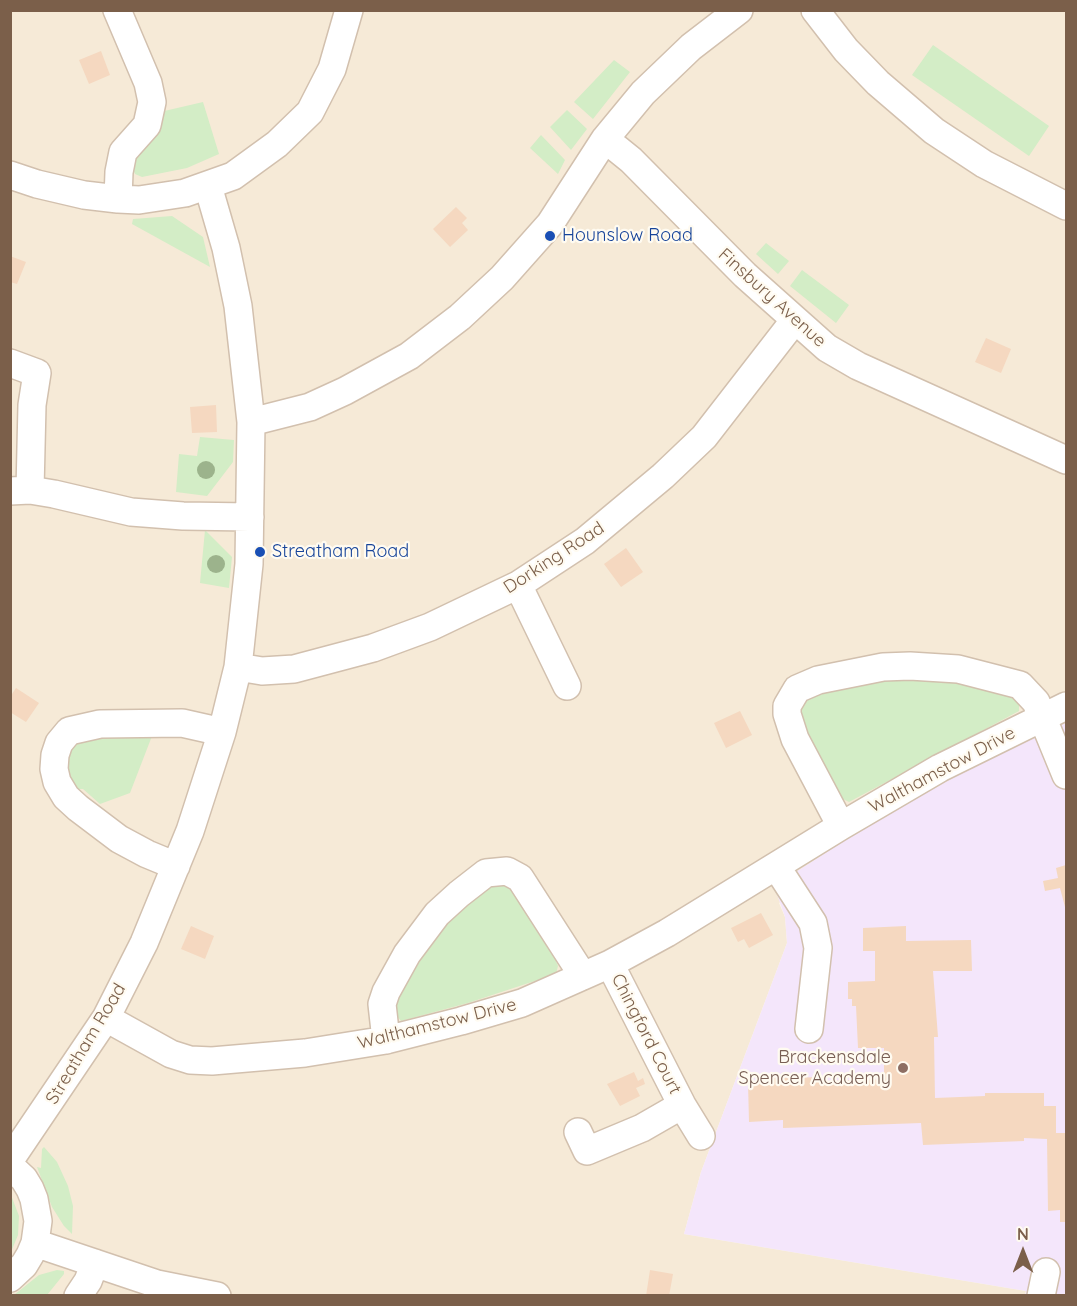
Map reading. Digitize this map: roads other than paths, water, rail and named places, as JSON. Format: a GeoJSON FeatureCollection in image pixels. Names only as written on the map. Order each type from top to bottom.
{"type":"FeatureCollection","features":[{"type":"Feature","properties":{"kind":"street"},"geometry":{"type":"LineString","coordinates":[[117,10],[148,83],[152,102],[147,125],[123,152],[119,172],[118,199]]}},
{"type":"Feature","properties":{"kind":"street"},"geometry":{"type":"LineString","coordinates":[[10,175],[72,192],[118,199],[160,197],[208,186],[233,176],[259,159],[310,112],[332,69],[349,10]]}},
{"type":"Feature","properties":{"kind":"street"},"geometry":{"type":"LineString","coordinates":[[251,422],[310,406],[345,391],[409,356],[437,336],[502,278],[550,224],[605,139],[643,93],[691,47],[739,10]]}},
{"type":"Feature","properties":{"kind":"street"},"geometry":{"type":"LineString","coordinates":[[815,10],[846,50],[878,83],[927,125],[984,164],[1066,206]]}},
{"type":"Feature","properties":{"kind":"street","name":"Finsbury Avenue"},"geometry":{"type":"LineString","coordinates":[[605,139],[631,160],[700,231],[794,321],[827,348],[858,366],[1066,460]]}},
{"type":"Feature","properties":{"kind":"street","name":"Streatham Road"},"geometry":{"type":"LineString","coordinates":[[10,1160],[106,1018],[144,943],[176,866],[222,732],[238,668],[246,603],[251,422],[238,306],[226,248],[208,186]]}},
{"type":"Feature","properties":{"kind":"street","name":"Dorking Road"},"geometry":{"type":"LineString","coordinates":[[238,668],[262,671],[294,669],[365,650],[430,627],[518,585],[599,530],[663,476],[704,437],[794,321]]}},
{"type":"Feature","properties":{"kind":"street"},"geometry":{"type":"LineString","coordinates":[[10,363],[37,373],[20,490],[131,512],[183,516],[250,517]]}},
{"type":"Feature","properties":{"kind":"street"},"geometry":{"type":"LineString","coordinates":[[518,585],[567,686]]}},
{"type":"Feature","properties":{"kind":"street"},"geometry":{"type":"LineString","coordinates":[[841,826],[788,722],[787,706],[797,689],[818,680],[883,668],[922,667],[958,669],[1020,685],[1036,702],[1055,711],[1066,775]]}},
{"type":"Feature","properties":{"kind":"street","name":"Walthamstow Drive"},"geometry":{"type":"LineString","coordinates":[[106,1018],[155,1047],[190,1060],[212,1061],[305,1053],[386,1040],[461,1022],[512,1006],[610,964],[667,933],[940,768],[1055,711]]}},
{"type":"Feature","properties":{"kind":"street"},"geometry":{"type":"LineString","coordinates":[[176,866],[119,839],[66,796],[57,782],[54,769],[59,743],[69,731],[100,724],[182,723],[222,732]]}},
{"type":"Feature","properties":{"kind":"street"},"geometry":{"type":"LineString","coordinates":[[776,866],[813,923],[815,931],[818,948],[808,1029]]}},
{"type":"Feature","properties":{"kind":"street"},"geometry":{"type":"LineString","coordinates":[[386,1040],[382,1005],[386,992],[407,954],[437,914],[486,873],[507,871],[520,878],[583,976]]}},
{"type":"Feature","properties":{"kind":"street","name":"Chingford Court"},"geometry":{"type":"LineString","coordinates":[[610,964],[682,1105],[701,1136]]}},
{"type":"Feature","properties":{"kind":"street","name":"Chingford Court"},"geometry":{"type":"LineString","coordinates":[[578,1132],[587,1151],[642,1128],[682,1105]]}},
{"type":"Feature","properties":{"kind":"street"},"geometry":{"type":"LineString","coordinates":[[10,1166],[24,1179],[34,1199],[38,1221],[35,1243],[24,1265],[10,1278]]}},
{"type":"Feature","properties":{"kind":"street"},"geometry":{"type":"LineString","coordinates":[[35,1243],[157,1284],[217,1296]]}},
{"type":"Feature","properties":{"kind":"street"},"geometry":{"type":"LineString","coordinates":[[78,1296],[88,1281],[95,1263]]}},
{"type":"Feature","properties":{"kind":"place","name":"Hounslow Road"},"geometry":{"type":"Point","coordinates":[550,236]}},
{"type":"Feature","properties":{"kind":"place","name":"Streatham Road"},"geometry":{"type":"Point","coordinates":[260,552]}},
{"type":"Feature","properties":{"kind":"place","name":"Brackensdale Spencer Academy"},"geometry":{"type":"Point","coordinates":[903,1068]}}]}
